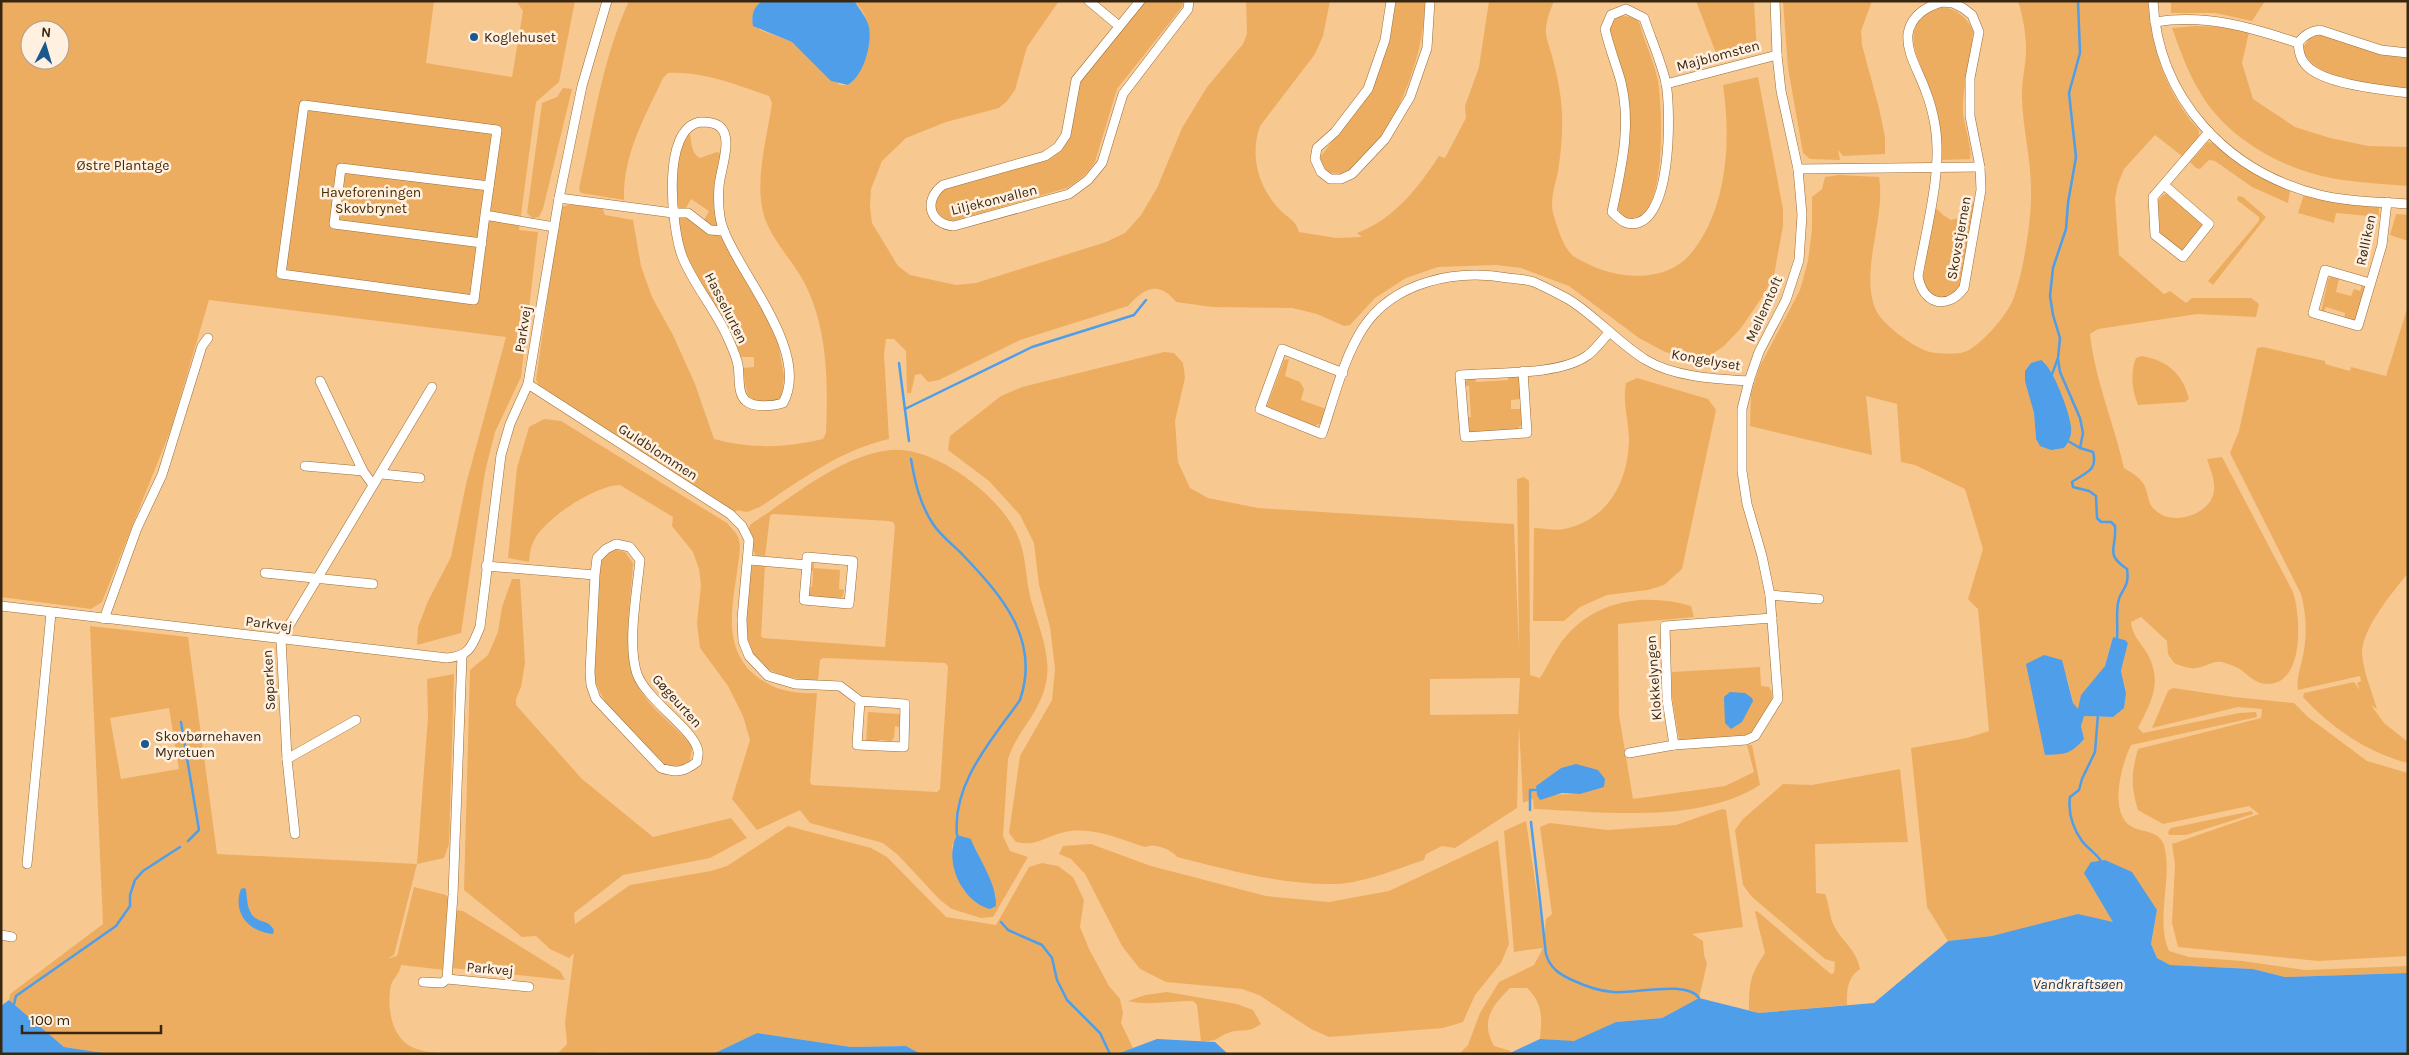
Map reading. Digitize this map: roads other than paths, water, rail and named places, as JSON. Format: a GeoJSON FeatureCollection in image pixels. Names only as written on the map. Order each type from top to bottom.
{"type":"FeatureCollection","features":[{"type":"Feature","properties":{"kind":"street","name":"Parkvej"},"geometry":{"type":"LineString","coordinates":[[447,979],[453,894],[462,656],[472,645],[480,627],[501,455],[510,424],[528,384],[558,198],[582,86],[607,1]]}},
{"type":"Feature","properties":{"kind":"street"},"geometry":{"type":"LineString","coordinates":[[1089,1],[1119,26]]}},
{"type":"Feature","properties":{"kind":"street","name":"Liljekonvallen"},"geometry":{"type":"LineString","coordinates":[[1140,1],[1076,80],[1066,135],[1058,147],[1045,156],[943,185],[932,197],[931,205],[935,218],[943,225],[954,226],[1069,194],[1088,180],[1102,163],[1123,94],[1188,10],[1189,1]]}},
{"type":"Feature","properties":{"kind":"street"},"geometry":{"type":"LineString","coordinates":[[1391,1],[1385,40],[1368,89],[1336,132],[1318,148],[1315,159],[1321,172],[1330,179],[1341,179],[1352,174],[1385,139],[1410,97],[1427,48],[1430,1]]}},
{"type":"Feature","properties":{"kind":"street","name":"Mellemtoft"},"geometry":{"type":"LineString","coordinates":[[1674,745],[1752,738],[1778,699],[1770,596],[1762,556],[1747,504],[1742,471],[1742,409],[1749,381],[1760,352],[1786,300],[1799,260],[1802,214],[1798,169],[1782,91],[1777,55],[1775,1]]}},
{"type":"Feature","properties":{"kind":"street"},"geometry":{"type":"LineString","coordinates":[[2153,1],[2155,22],[2171,78],[2188,108],[2208,132],[2249,165],[2298,188],[2341,199],[2408,204]]}},
{"type":"Feature","properties":{"kind":"street","name":"Skovstjernen"},"geometry":{"type":"LineString","coordinates":[[1942,2],[1953,3],[1972,15],[1979,32],[1970,78],[1970,116],[1980,166],[1979,207],[1964,288],[1954,299],[1941,302],[1931,300],[1923,293],[1918,276],[1936,167],[1935,126],[1927,92],[1915,68],[1908,37],[1914,19],[1921,11],[1942,2]]}},
{"type":"Feature","properties":{"kind":"street","name":"Majblomsten"},"geometry":{"type":"LineString","coordinates":[[1626,9],[1644,18],[1666,84],[1668,139],[1665,176],[1653,212],[1639,223],[1626,223],[1612,212],[1623,158],[1626,118],[1621,82],[1605,30],[1611,15],[1626,9]]}},
{"type":"Feature","properties":{"kind":"street"},"geometry":{"type":"LineString","coordinates":[[2155,22],[2227,22],[2246,26],[2298,43]]}},
{"type":"Feature","properties":{"kind":"street"},"geometry":{"type":"LineString","coordinates":[[2298,43],[2311,31],[2320,30],[2381,50],[2408,53]]}},
{"type":"Feature","properties":{"kind":"street"},"geometry":{"type":"LineString","coordinates":[[2298,43],[2300,55],[2306,65],[2315,73],[2366,88],[2408,93]]}},
{"type":"Feature","properties":{"kind":"street","name":"Majblomsten"},"geometry":{"type":"LineString","coordinates":[[1666,84],[1777,55]]}},
{"type":"Feature","properties":{"kind":"street"},"geometry":{"type":"LineString","coordinates":[[304,105],[496,130],[485,215],[474,300],[281,274],[304,105]]}},
{"type":"Feature","properties":{"kind":"street","name":"Hasselurten"},"geometry":{"type":"LineString","coordinates":[[711,122],[722,130],[725,138],[719,184],[719,208],[724,231],[777,328],[785,348],[788,374],[787,396],[783,402],[776,405],[752,405],[745,401],[742,395],[738,364],[727,336],[682,256],[673,213],[675,159],[680,136],[693,123],[711,122]]}},
{"type":"Feature","properties":{"kind":"street"},"geometry":{"type":"LineString","coordinates":[[2164,186],[2209,224],[2183,257],[2155,235],[2153,198],[2208,132]]}},
{"type":"Feature","properties":{"kind":"street"},"geometry":{"type":"LineString","coordinates":[[1798,169],[1980,166]]}},
{"type":"Feature","properties":{"kind":"street"},"geometry":{"type":"LineString","coordinates":[[482,243],[334,224],[341,168],[489,186]]}},
{"type":"Feature","properties":{"kind":"street"},"geometry":{"type":"LineString","coordinates":[[558,198],[673,213],[688,213],[710,230],[724,231]]}},
{"type":"Feature","properties":{"kind":"street","name":"Rølliken"},"geometry":{"type":"LineString","coordinates":[[2370,283],[2325,270],[2313,313],[2358,326],[2384,235],[2388,202]]}},
{"type":"Feature","properties":{"kind":"street"},"geometry":{"type":"LineString","coordinates":[[485,215],[554,227]]}},
{"type":"Feature","properties":{"kind":"street","name":"Kongelyset"},"geometry":{"type":"LineString","coordinates":[[1343,372],[1282,349],[1260,410],[1322,434],[1354,342],[1373,314],[1400,293],[1419,284],[1441,278],[1489,275],[1533,282],[1569,300],[1646,360],[1667,369],[1689,374],[1749,381]]}},
{"type":"Feature","properties":{"kind":"street"},"geometry":{"type":"LineString","coordinates":[[1523,370],[1527,433],[1465,437],[1460,375],[1523,370],[1559,369],[1588,355],[1609,333]]}},
{"type":"Feature","properties":{"kind":"street"},"geometry":{"type":"LineString","coordinates":[[104,619],[137,528],[162,475],[202,346],[208,338]]}},
{"type":"Feature","properties":{"kind":"street"},"geometry":{"type":"LineString","coordinates":[[320,381],[363,471],[374,485]]}},
{"type":"Feature","properties":{"kind":"street","name":"Guldblommen"},"geometry":{"type":"LineString","coordinates":[[528,384],[730,514],[742,526],[749,540],[749,560],[742,619],[743,640],[749,656],[768,676],[795,684],[840,686],[860,701]]}},
{"type":"Feature","properties":{"kind":"street","name":"Søparken"},"geometry":{"type":"LineString","coordinates":[[295,834],[287,759],[281,639],[382,474],[432,387]]}},
{"type":"Feature","properties":{"kind":"street"},"geometry":{"type":"LineString","coordinates":[[305,466],[363,471]]}},
{"type":"Feature","properties":{"kind":"street"},"geometry":{"type":"LineString","coordinates":[[382,474],[420,478]]}},
{"type":"Feature","properties":{"kind":"street","name":"Gøgeurten"},"geometry":{"type":"LineString","coordinates":[[616,544],[630,547],[640,560],[632,652],[636,673],[643,688],[693,740],[698,751],[697,762],[686,771],[674,773],[661,768],[596,699],[590,672],[595,575],[597,558],[606,549],[616,544]]}},
{"type":"Feature","properties":{"kind":"street"},"geometry":{"type":"LineString","coordinates":[[807,557],[853,561],[849,604],[804,600],[806,565],[807,557]]}},
{"type":"Feature","properties":{"kind":"street"},"geometry":{"type":"LineString","coordinates":[[749,560],[806,565]]}},
{"type":"Feature","properties":{"kind":"street"},"geometry":{"type":"LineString","coordinates":[[486,566],[595,575]]}},
{"type":"Feature","properties":{"kind":"street"},"geometry":{"type":"LineString","coordinates":[[265,573],[318,580],[373,584]]}},
{"type":"Feature","properties":{"kind":"street"},"geometry":{"type":"LineString","coordinates":[[1770,596],[1819,599]]}},
{"type":"Feature","properties":{"kind":"street","name":"Parkvej"},"geometry":{"type":"LineString","coordinates":[[1,606],[447,658],[462,656]]}},
{"type":"Feature","properties":{"kind":"street"},"geometry":{"type":"LineString","coordinates":[[27,864],[51,613]]}},
{"type":"Feature","properties":{"kind":"street","name":"Klokkelyngen"},"geometry":{"type":"LineString","coordinates":[[1674,745],[1667,700],[1665,626],[1772,618]]}},
{"type":"Feature","properties":{"kind":"street"},"geometry":{"type":"LineString","coordinates":[[860,701],[905,704],[904,747],[857,745],[860,701]]}},
{"type":"Feature","properties":{"kind":"street"},"geometry":{"type":"LineString","coordinates":[[287,759],[356,720]]}},
{"type":"Feature","properties":{"kind":"street"},"geometry":{"type":"LineString","coordinates":[[1629,753],[1674,745]]}},
{"type":"Feature","properties":{"kind":"street"},"geometry":{"type":"LineString","coordinates":[[1,935],[12,937]]}},
{"type":"Feature","properties":{"kind":"street","name":"Parkvej"},"geometry":{"type":"LineString","coordinates":[[423,982],[442,983],[447,979],[529,987]]}},
{"type":"Feature","properties":{"kind":"water"},"geometry":{"type":"Polygon","coordinates":[[[763,1],[855,2],[867,20],[870,34],[866,59],[854,80],[848,85],[831,81],[792,42],[753,26],[754,12],[763,1]]]}},
{"type":"Feature","properties":{"kind":"water"},"geometry":{"type":"Polygon","coordinates":[[[2041,360],[2051,371],[2056,381],[2070,420],[2071,436],[2064,448],[2051,450],[2040,446],[2036,439],[2034,413],[2025,381],[2025,371],[2031,363],[2041,360]]]}},
{"type":"Feature","properties":{"kind":"water"},"geometry":{"type":"Polygon","coordinates":[[[2113,637],[2125,640],[2128,643],[2121,671],[2126,693],[2124,708],[2113,717],[2084,716],[2081,726],[2084,739],[2075,748],[2067,753],[2045,755],[2026,664],[2044,655],[2062,660],[2073,703],[2078,709],[2081,695],[2105,666],[2113,637]]]}},
{"type":"Feature","properties":{"kind":"water"},"geometry":{"type":"Polygon","coordinates":[[[1730,692],[1745,693],[1753,701],[1742,722],[1731,729],[1725,723],[1724,697],[1730,692]]]}},
{"type":"Feature","properties":{"kind":"water"},"geometry":{"type":"Polygon","coordinates":[[[1576,764],[1598,770],[1605,779],[1604,787],[1580,794],[1562,793],[1540,800],[1537,795],[1536,786],[1561,768],[1576,764]]]}},
{"type":"Feature","properties":{"kind":"water"},"geometry":{"type":"Polygon","coordinates":[[[957,835],[971,839],[987,872],[996,897],[996,906],[990,909],[980,905],[971,898],[958,879],[952,857],[953,845],[957,835]]]}},
{"type":"Feature","properties":{"kind":"water","name":"Vandkraftsøen"},"geometry":{"type":"Polygon","coordinates":[[[2105,860],[2132,872],[2157,910],[2151,944],[2157,958],[2170,965],[2253,969],[2285,977],[2408,973],[2408,1054],[1508,1054],[1540,1039],[1574,1041],[1616,1022],[1662,1018],[1699,998],[1759,1013],[1874,1003],[1948,941],[1992,936],[2078,914],[2113,922],[2084,873],[2091,862],[2105,860]]]}},
{"type":"Feature","properties":{"kind":"water"},"geometry":{"type":"Polygon","coordinates":[[[241,889],[246,889],[250,911],[254,917],[269,924],[274,930],[273,934],[257,930],[245,920],[239,906],[241,889]]]}},
{"type":"Feature","properties":{"kind":"water"},"geometry":{"type":"Polygon","coordinates":[[[9,1000],[64,1047],[110,1054],[1,1054],[1,1006],[9,1000]]]}},
{"type":"Feature","properties":{"kind":"water"},"geometry":{"type":"Polygon","coordinates":[[[757,1033],[851,1047],[906,1046],[921,1054],[713,1054],[757,1033]]]}},
{"type":"Feature","properties":{"kind":"water"},"geometry":{"type":"Polygon","coordinates":[[[1157,1039],[1215,1042],[1228,1054],[1117,1054],[1157,1039]]]}},
{"type":"Feature","properties":{"kind":"waterway"},"geometry":{"type":"LineString","coordinates":[[2051,377],[2058,358],[2060,338],[2050,296],[2053,268],[2066,229],[2068,203],[2076,157],[2069,93],[2080,53],[2078,1]]}},
{"type":"Feature","properties":{"kind":"waterway"},"geometry":{"type":"LineString","coordinates":[[905,409],[1032,347],[1134,315],[1146,300]]}},
{"type":"Feature","properties":{"kind":"waterway"},"geometry":{"type":"LineString","coordinates":[[2058,359],[2060,372],[2080,418],[2083,433],[2080,448]]}},
{"type":"Feature","properties":{"kind":"waterway"},"geometry":{"type":"LineString","coordinates":[[899,363],[909,441]]}},
{"type":"Feature","properties":{"kind":"waterway"},"geometry":{"type":"LineString","coordinates":[[2068,441],[2080,448],[2093,452],[2094,463],[2092,467],[2072,482],[2073,487],[2089,491],[2096,496],[2097,518],[2101,522],[2111,522],[2115,526],[2114,555],[2120,564],[2127,569],[2126,585],[2118,603],[2117,639]]}},
{"type":"Feature","properties":{"kind":"waterway"},"geometry":{"type":"LineString","coordinates":[[911,459],[919,493],[928,516],[939,532],[977,570],[1003,602],[1014,620],[1021,638],[1025,657],[1025,678],[1020,700],[986,747],[967,780],[957,816],[957,835]]}},
{"type":"Feature","properties":{"kind":"waterway"},"geometry":{"type":"LineString","coordinates":[[2098,714],[2095,752],[2082,779],[2079,790],[2070,797],[2070,808],[2072,820],[2079,836],[2084,844],[2101,861]]}},
{"type":"Feature","properties":{"kind":"waterway"},"geometry":{"type":"LineString","coordinates":[[181,722],[199,830],[188,841]]}},
{"type":"Feature","properties":{"kind":"waterway"},"geometry":{"type":"LineString","coordinates":[[1530,810],[1530,790],[1536,790]]}},
{"type":"Feature","properties":{"kind":"waterway"},"geometry":{"type":"LineString","coordinates":[[1531,822],[1546,954],[1553,967],[1559,973],[1572,980],[1602,991],[1623,992],[1672,989],[1684,990],[1693,993],[1699,998]]}},
{"type":"Feature","properties":{"kind":"waterway"},"geometry":{"type":"LineString","coordinates":[[14,1004],[16,996],[116,926],[130,906],[130,895],[135,880],[143,871],[180,847]]}},
{"type":"Feature","properties":{"kind":"waterway"},"geometry":{"type":"LineString","coordinates":[[1001,922],[1008,930],[1042,945],[1052,958],[1057,980],[1067,1000],[1100,1033],[1110,1054]]}},
{"type":"Feature","properties":{"kind":"place","name":"Koglehuset"},"geometry":{"type":"Point","coordinates":[474,37]}},
{"type":"Feature","properties":{"kind":"place","name":"Skovbørnehaven Myretuen"},"geometry":{"type":"Point","coordinates":[145,744]}},
{"type":"Feature","properties":{"kind":"park label","name":"Østre Plantage"},"geometry":{"type":"Point","coordinates":[123,165]}},
{"type":"Feature","properties":{"kind":"park label","name":"Haveforeningen Skovbrynet"},"geometry":{"type":"Point","coordinates":[371,200]}}]}
